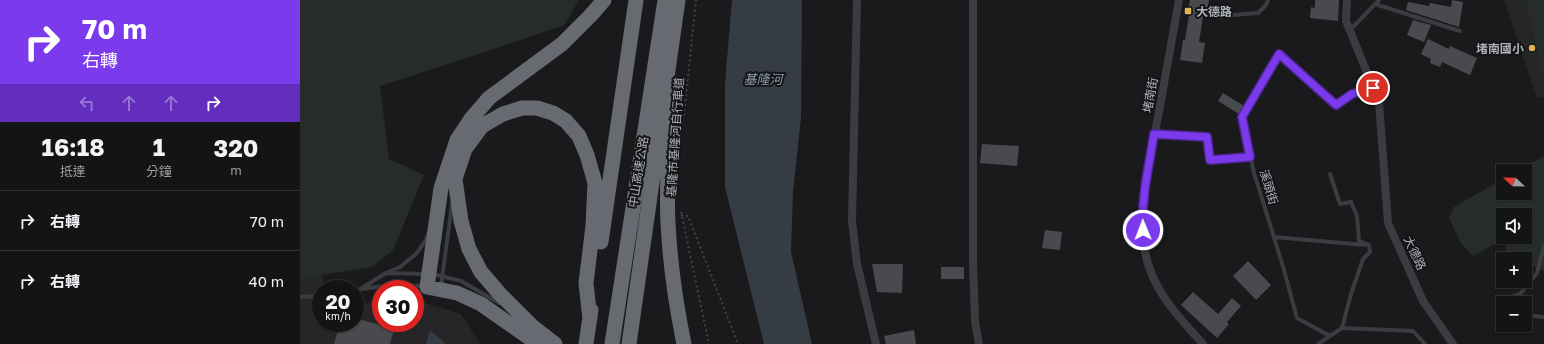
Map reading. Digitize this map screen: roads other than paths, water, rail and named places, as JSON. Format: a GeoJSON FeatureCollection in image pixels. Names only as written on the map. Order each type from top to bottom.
{"type":"FeatureCollection","features":[{"type":"Feature","properties":{"kind":"highway"},"geometry":{"type":"LineString","coordinates":[[538,344],[481,304],[435,281],[441,188],[457,140],[489,98],[562,44],[604,0]]}},
{"type":"Feature","properties":{"kind":"highway"},"geometry":{"type":"LineString","coordinates":[[586,344],[636,0]]}},
{"type":"Feature","properties":{"kind":"highway","name":"中山高速公路"},"geometry":{"type":"LineString","coordinates":[[612,344],[665,0]]}},
{"type":"Feature","properties":{"kind":"highway"},"geometry":{"type":"LineString","coordinates":[[629,344],[678,0]]}},
{"type":"Feature","properties":{"kind":"highway"},"geometry":{"type":"LineString","coordinates":[[684,344],[674,286],[668,223],[668,169],[671,100],[683,24],[685,0]]}},
{"type":"Feature","properties":{"kind":"highway"},"geometry":{"type":"LineString","coordinates":[[555,344],[533,327],[499,293],[486,277],[469,249],[461,221],[455,179],[465,149],[482,126],[503,114],[522,108],[538,108],[553,113],[566,121],[579,136],[587,155],[595,183],[593,226],[586,283],[590,319]]}},
{"type":"Feature","properties":{"kind":"street"},"geometry":{"type":"LineString","coordinates":[[857,0],[852,221],[857,264],[876,344]]}},
{"type":"Feature","properties":{"kind":"street"},"geometry":{"type":"LineString","coordinates":[[973,0],[973,262],[975,322],[980,344]]}},
{"type":"Feature","properties":{"kind":"street","name":"堵南街"},"geometry":{"type":"LineString","coordinates":[[1180,0],[1154,134],[1144,193],[1142,217],[1144,243],[1148,264],[1157,286],[1178,317],[1203,344]]}},
{"type":"Feature","properties":{"kind":"street","name":"大德路"},"geometry":{"type":"LineString","coordinates":[[1347,0],[1346,21],[1379,102],[1388,223],[1424,301],[1453,344]]}},
{"type":"Feature","properties":{"kind":"lane"},"geometry":{"type":"LineString","coordinates":[[1233,15],[1258,13],[1266,5],[1268,0]]}},
{"type":"Feature","properties":{"kind":"lane"},"geometry":{"type":"LineString","coordinates":[[1350,30],[1379,0]]}},
{"type":"Feature","properties":{"kind":"lane"},"geometry":{"type":"LineString","coordinates":[[1375,4],[1460,31]]}},
{"type":"Feature","properties":{"kind":"lane","name":"溪頭街"},"geometry":{"type":"LineString","coordinates":[[1330,336],[1297,318],[1254,173],[1242,117],[1279,54],[1336,105],[1352,94],[1373,88]]}},
{"type":"Feature","properties":{"kind":"lane"},"geometry":{"type":"LineString","coordinates":[[1154,134],[1207,137],[1210,160],[1250,157]]}},
{"type":"Feature","properties":{"kind":"lane"},"geometry":{"type":"LineString","coordinates":[[1330,174],[1340,204],[1351,202],[1357,216],[1359,241],[1369,245]]}},
{"type":"Feature","properties":{"kind":"lane"},"geometry":{"type":"LineString","coordinates":[[435,281],[455,179]]}},
{"type":"Feature","properties":{"kind":"lane"},"geometry":{"type":"LineString","coordinates":[[364,287],[386,273],[400,267],[416,254],[426,240],[441,188]]}},
{"type":"Feature","properties":{"kind":"lane"},"geometry":{"type":"LineString","coordinates":[[1274,237],[1369,245]]}},
{"type":"Feature","properties":{"kind":"lane"},"geometry":{"type":"LineString","coordinates":[[1342,328],[1351,294],[1363,259],[1370,252],[1369,245]]}},
{"type":"Feature","properties":{"kind":"lane"},"geometry":{"type":"LineString","coordinates":[[1515,296],[1520,294],[1537,273],[1544,246]]}},
{"type":"Feature","properties":{"kind":"lane"},"geometry":{"type":"LineString","coordinates":[[386,273],[435,281]]}},
{"type":"Feature","properties":{"kind":"lane"},"geometry":{"type":"LineString","coordinates":[[364,288],[435,281],[461,281],[502,304]]}},
{"type":"Feature","properties":{"kind":"lane"},"geometry":{"type":"LineString","coordinates":[[300,302],[301,297],[312,296]]}},
{"type":"Feature","properties":{"kind":"lane"},"geometry":{"type":"LineString","coordinates":[[508,309],[533,327]]}},
{"type":"Feature","properties":{"kind":"lane"},"geometry":{"type":"LineString","coordinates":[[1532,316],[1544,317]]}},
{"type":"Feature","properties":{"kind":"lane"},"geometry":{"type":"LineString","coordinates":[[1318,344],[1342,328],[1413,331],[1425,344]]}},
{"type":"Feature","properties":{"kind":"water","name":"基隆河"},"geometry":{"type":"Polygon","coordinates":[[[732,0],[802,0],[801,117],[793,192],[791,252],[812,344],[764,344],[725,187],[725,83],[732,0]]]}},
{"type":"Feature","properties":{"kind":"water"},"geometry":{"type":"Polygon","coordinates":[[[430,330],[444,342],[445,344],[426,344],[430,330]]]}},
{"type":"Feature","properties":{"kind":"place","name":"大德路"},"geometry":{"type":"Point","coordinates":[1188,11]}},
{"type":"Feature","properties":{"kind":"place","name":"堵南國小"},"geometry":{"type":"Point","coordinates":[1532,48]}}]}
